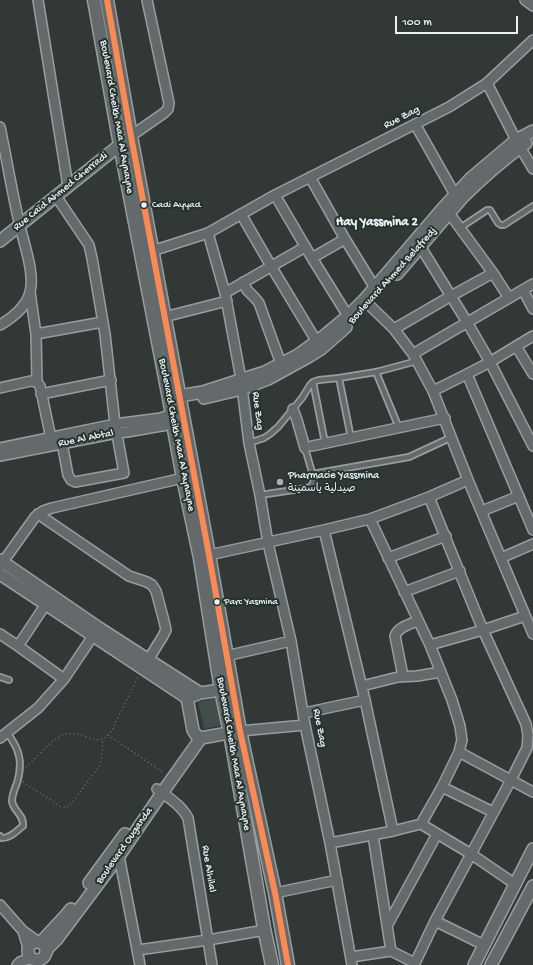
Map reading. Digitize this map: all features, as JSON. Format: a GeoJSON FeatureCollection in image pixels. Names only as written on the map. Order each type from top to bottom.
{"type":"FeatureCollection","features":[{"type":"Feature","properties":{"kind":"main road","name":"Boulevard Cheikh Maa Al Aynayne"},"geometry":{"type":"LineString","coordinates":[[94,0],[183,478],[227,688],[265,930],[272,965]]}},
{"type":"Feature","properties":{"kind":"main road","name":"Boulevard Cheikh Maa Al Aynayne"},"geometry":{"type":"LineString","coordinates":[[107,0],[130,136],[164,317],[183,400],[226,656],[227,688]]}},
{"type":"Feature","properties":{"kind":"main road","name":"Boulevard Cheikh Maa Al Aynayne"},"geometry":{"type":"LineString","coordinates":[[235,732],[276,893],[288,965]]}},
{"type":"Feature","properties":{"kind":"street"},"geometry":{"type":"LineString","coordinates":[[38,0],[68,186]]}},
{"type":"Feature","properties":{"kind":"street","name":"Rue Caïd Ahmed Cherradi"},"geometry":{"type":"LineString","coordinates":[[0,241],[130,136],[168,109],[170,103],[147,0]]}},
{"type":"Feature","properties":{"kind":"street"},"geometry":{"type":"LineString","coordinates":[[524,0],[533,6]]}},
{"type":"Feature","properties":{"kind":"street","name":"Rue Zag"},"geometry":{"type":"LineString","coordinates":[[351,961],[291,641],[268,543],[249,443],[242,384],[226,297],[208,233],[274,195],[449,107],[487,83],[533,40]]}},
{"type":"Feature","properties":{"kind":"street"},"geometry":{"type":"LineString","coordinates":[[487,83],[533,169]]}},
{"type":"Feature","properties":{"kind":"street"},"geometry":{"type":"LineString","coordinates":[[416,124],[457,198]]}},
{"type":"Feature","properties":{"kind":"street"},"geometry":{"type":"LineString","coordinates":[[0,127],[19,226],[31,278],[30,292],[36,334],[37,382],[40,386],[51,441]]}},
{"type":"Feature","properties":{"kind":"street","name":"Boulevard Ahmed Belafredj"},"geometry":{"type":"LineString","coordinates":[[183,400],[203,392],[274,376],[308,357],[348,316],[367,302],[457,198],[484,177],[533,131]]}},
{"type":"Feature","properties":{"kind":"street","name":"Boulevard Ahmed Belafredj"},"geometry":{"type":"LineString","coordinates":[[519,144],[533,138]]}},
{"type":"Feature","properties":{"kind":"street"},"geometry":{"type":"LineString","coordinates":[[310,177],[374,288]]}},
{"type":"Feature","properties":{"kind":"street"},"geometry":{"type":"LineString","coordinates":[[274,195],[348,316]]}},
{"type":"Feature","properties":{"kind":"street"},"geometry":{"type":"LineString","coordinates":[[56,196],[89,245],[103,322],[116,428],[126,482]]}},
{"type":"Feature","properties":{"kind":"street","name":"Boulevard Ahmed Belafredj"},"geometry":{"type":"LineString","coordinates":[[242,384],[298,354],[319,346],[361,314],[374,288],[449,213],[457,198]]}},
{"type":"Feature","properties":{"kind":"street"},"geometry":{"type":"LineString","coordinates":[[449,213],[493,273],[509,298]]}},
{"type":"Feature","properties":{"kind":"street"},"geometry":{"type":"LineString","coordinates":[[241,214],[319,346]]}},
{"type":"Feature","properties":{"kind":"street"},"geometry":{"type":"LineString","coordinates":[[152,251],[208,233]]}},
{"type":"Feature","properties":{"kind":"street"},"geometry":{"type":"LineString","coordinates":[[312,258],[345,239]]}},
{"type":"Feature","properties":{"kind":"street"},"geometry":{"type":"LineString","coordinates":[[418,243],[490,362],[533,446]]}},
{"type":"Feature","properties":{"kind":"street"},"geometry":{"type":"LineString","coordinates":[[164,317],[226,297],[243,282],[305,247]]}},
{"type":"Feature","properties":{"kind":"street"},"geometry":{"type":"LineString","coordinates":[[394,329],[493,273]]}},
{"type":"Feature","properties":{"kind":"street"},"geometry":{"type":"LineString","coordinates":[[243,282],[247,290],[259,303],[281,364]]}},
{"type":"Feature","properties":{"kind":"street"},"geometry":{"type":"LineString","coordinates":[[415,357],[467,322],[533,284]]}},
{"type":"Feature","properties":{"kind":"street"},"geometry":{"type":"LineString","coordinates":[[523,290],[533,309]]}},
{"type":"Feature","properties":{"kind":"street"},"geometry":{"type":"LineString","coordinates":[[0,325],[19,310],[26,302],[30,292]]}},
{"type":"Feature","properties":{"kind":"street"},"geometry":{"type":"LineString","coordinates":[[367,302],[394,329],[415,357],[433,391],[445,418],[468,480],[533,634]]}},
{"type":"Feature","properties":{"kind":"street"},"geometry":{"type":"LineString","coordinates":[[36,334],[103,322]]}},
{"type":"Feature","properties":{"kind":"street"},"geometry":{"type":"LineString","coordinates":[[433,391],[490,362],[533,336]]}},
{"type":"Feature","properties":{"kind":"street"},"geometry":{"type":"LineString","coordinates":[[516,346],[533,374]]}},
{"type":"Feature","properties":{"kind":"street"},"geometry":{"type":"LineString","coordinates":[[467,374],[533,530]]}},
{"type":"Feature","properties":{"kind":"street"},"geometry":{"type":"LineString","coordinates":[[41,394],[110,380]]}},
{"type":"Feature","properties":{"kind":"street"},"geometry":{"type":"LineString","coordinates":[[0,388],[31,381],[37,382]]}},
{"type":"Feature","properties":{"kind":"street"},"geometry":{"type":"LineString","coordinates":[[293,409],[309,447],[445,418]]}},
{"type":"Feature","properties":{"kind":"street","name":"Rue Al Abtal"},"geometry":{"type":"LineString","coordinates":[[0,448],[51,441],[161,418],[173,419]]}},
{"type":"Feature","properties":{"kind":"street","name":"Rue Al Abtal"},"geometry":{"type":"LineString","coordinates":[[0,456],[51,441],[62,443],[116,428]]}},
{"type":"Feature","properties":{"kind":"street"},"geometry":{"type":"LineString","coordinates":[[62,443],[68,475],[71,480],[75,482],[126,482],[183,478]]}},
{"type":"Feature","properties":{"kind":"street"},"geometry":{"type":"LineString","coordinates":[[209,555],[370,519],[429,497],[468,480]]}},
{"type":"Feature","properties":{"kind":"street"},"geometry":{"type":"LineString","coordinates":[[96,632],[1,563],[38,514],[126,482]]}},
{"type":"Feature","properties":{"kind":"street"},"geometry":{"type":"LineString","coordinates":[[482,511],[519,496]]}},
{"type":"Feature","properties":{"kind":"street"},"geometry":{"type":"LineString","coordinates":[[351,961],[391,951],[415,964],[435,921],[527,748],[528,735],[526,724],[483,630],[429,497]]}},
{"type":"Feature","properties":{"kind":"street"},"geometry":{"type":"LineString","coordinates":[[38,514],[129,576],[152,585],[156,592],[166,630],[164,636],[146,664]]}},
{"type":"Feature","properties":{"kind":"street"},"geometry":{"type":"LineString","coordinates":[[330,843],[421,824],[442,787],[459,752],[462,740],[460,726],[452,700],[430,645],[370,519]]}},
{"type":"Feature","properties":{"kind":"street"},"geometry":{"type":"LineString","coordinates":[[324,530],[362,686],[393,831]]}},
{"type":"Feature","properties":{"kind":"street"},"geometry":{"type":"LineString","coordinates":[[388,558],[446,536]]}},
{"type":"Feature","properties":{"kind":"street"},"geometry":{"type":"LineString","coordinates":[[501,558],[533,544]]}},
{"type":"Feature","properties":{"kind":"street"},"geometry":{"type":"LineString","coordinates":[[404,592],[460,571]]}},
{"type":"Feature","properties":{"kind":"street"},"geometry":{"type":"LineString","coordinates":[[0,574],[46,604],[96,632],[146,664],[200,693]]}},
{"type":"Feature","properties":{"kind":"street"},"geometry":{"type":"LineString","coordinates":[[18,646],[46,604]]}},
{"type":"Feature","properties":{"kind":"street"},"geometry":{"type":"LineString","coordinates":[[430,645],[525,616]]}},
{"type":"Feature","properties":{"kind":"street"},"geometry":{"type":"LineString","coordinates":[[403,676],[395,636],[400,629],[418,621]]}},
{"type":"Feature","properties":{"kind":"street"},"geometry":{"type":"LineString","coordinates":[[4,736],[38,708],[64,679],[96,632]]}},
{"type":"Feature","properties":{"kind":"street"},"geometry":{"type":"LineString","coordinates":[[0,634],[64,679]]}},
{"type":"Feature","properties":{"kind":"street"},"geometry":{"type":"LineString","coordinates":[[226,656],[291,641]]}},
{"type":"Feature","properties":{"kind":"street"},"geometry":{"type":"LineString","coordinates":[[146,664],[187,698],[193,730],[202,737],[306,725]]}},
{"type":"Feature","properties":{"kind":"street"},"geometry":{"type":"LineString","coordinates":[[362,686],[398,676],[417,676],[441,672]]}},
{"type":"Feature","properties":{"kind":"street"},"geometry":{"type":"LineString","coordinates":[[187,698],[200,693],[227,688]]}},
{"type":"Feature","properties":{"kind":"street"},"geometry":{"type":"LineString","coordinates":[[304,713],[365,700]]}},
{"type":"Feature","properties":{"kind":"street","name":"Boulevard Ouganda"},"geometry":{"type":"LineString","coordinates":[[160,791],[167,775],[202,737]]}},
{"type":"Feature","properties":{"kind":"street","name":"Boulevard Ouganda"},"geometry":{"type":"LineString","coordinates":[[18,964],[44,944],[46,952],[160,791],[202,737]]}},
{"type":"Feature","properties":{"kind":"street"},"geometry":{"type":"LineString","coordinates":[[459,752],[533,792]]}},
{"type":"Feature","properties":{"kind":"street"},"geometry":{"type":"LineString","coordinates":[[442,787],[493,812]]}},
{"type":"Feature","properties":{"kind":"street","name":"Rue Alhilal"},"geometry":{"type":"LineString","coordinates":[[160,791],[178,804],[188,818],[212,965]]}},
{"type":"Feature","properties":{"kind":"street"},"geometry":{"type":"LineString","coordinates":[[421,824],[471,854],[515,884]]}},
{"type":"Feature","properties":{"kind":"street"},"geometry":{"type":"LineString","coordinates":[[387,926],[436,834]]}},
{"type":"Feature","properties":{"kind":"street"},"geometry":{"type":"LineString","coordinates":[[373,835],[391,951]]}},
{"type":"Feature","properties":{"kind":"street"},"geometry":{"type":"LineString","coordinates":[[474,965],[533,849]]}},
{"type":"Feature","properties":{"kind":"street"},"geometry":{"type":"LineString","coordinates":[[117,852],[140,965]]}},
{"type":"Feature","properties":{"kind":"street","name":"Boulevard Ouganda"},"geometry":{"type":"LineString","coordinates":[[34,952],[117,852]]}},
{"type":"Feature","properties":{"kind":"street"},"geometry":{"type":"LineString","coordinates":[[276,893],[337,880]]}},
{"type":"Feature","properties":{"kind":"street"},"geometry":{"type":"LineString","coordinates":[[491,965],[533,886]]}},
{"type":"Feature","properties":{"kind":"street"},"geometry":{"type":"LineString","coordinates":[[510,895],[524,903]]}},
{"type":"Feature","properties":{"kind":"street"},"geometry":{"type":"LineString","coordinates":[[0,905],[23,931],[34,952]]}},
{"type":"Feature","properties":{"kind":"street"},"geometry":{"type":"LineString","coordinates":[[435,921],[484,945]]}},
{"type":"Feature","properties":{"kind":"street"},"geometry":{"type":"LineString","coordinates":[[138,950],[265,930]]}},
{"type":"Feature","properties":{"kind":"lane"},"geometry":{"type":"LineString","coordinates":[[460,228],[488,210],[490,210],[501,226],[533,206]]}},
{"type":"Feature","properties":{"kind":"lane"},"geometry":{"type":"LineString","coordinates":[[249,443],[264,438],[278,427],[313,382],[376,372],[415,357]]}},
{"type":"Feature","properties":{"kind":"lane"},"geometry":{"type":"LineString","coordinates":[[376,372],[399,428]]}},
{"type":"Feature","properties":{"kind":"lane"},"geometry":{"type":"LineString","coordinates":[[339,378],[351,438]]}},
{"type":"Feature","properties":{"kind":"lane"},"geometry":{"type":"LineString","coordinates":[[313,382],[325,443]]}},
{"type":"Feature","properties":{"kind":"lane"},"geometry":{"type":"LineString","coordinates":[[312,474],[409,457],[452,437]]}},
{"type":"Feature","properties":{"kind":"lane"},"geometry":{"type":"LineString","coordinates":[[260,495],[312,486],[314,479],[312,474],[309,447]]}},
{"type":"Feature","properties":{"kind":"lane"},"geometry":{"type":"LineString","coordinates":[[0,677],[9,680]]}},
{"type":"Feature","properties":{"kind":"lane"},"geometry":{"type":"LineString","coordinates":[[0,836],[2,838],[6,838],[23,826],[23,819],[12,800],[20,773],[19,756],[14,742],[4,736]]}},
{"type":"Feature","properties":{"kind":"path"},"geometry":{"type":"LineString","coordinates":[[20,773],[47,746],[64,734],[75,733],[103,739],[108,735],[146,664]]}},
{"type":"Feature","properties":{"kind":"path"},"geometry":{"type":"LineString","coordinates":[[108,735],[167,775]]}},
{"type":"Feature","properties":{"kind":"path"},"geometry":{"type":"LineString","coordinates":[[18,779],[60,806],[66,808],[72,803],[100,765],[103,739]]}},
{"type":"Feature","properties":{"kind":"shaded area"},"geometry":{"type":"Polygon","coordinates":[[[218,698],[224,725],[204,729],[198,702],[218,698]]]}},
{"type":"Feature","properties":{"kind":"transit line"},"geometry":{"type":"LineString","coordinates":[[107,0],[240,731],[275,893],[288,965]]}},
{"type":"Feature","properties":{"kind":"place","name":"Cadi Ayyad"},"geometry":{"type":"Point","coordinates":[144,205]}},
{"type":"Feature","properties":{"kind":"place","name":"Pharmacie Yassmina صيدلية ياسمينة"},"geometry":{"type":"Point","coordinates":[280,482]}},
{"type":"Feature","properties":{"kind":"place","name":"Parc Yasmina"},"geometry":{"type":"Point","coordinates":[217,602]}},
{"type":"Feature","properties":{"kind":"district","name":"Hay Yassmina 2"},"geometry":{"type":"Point","coordinates":[377,223]}}]}
